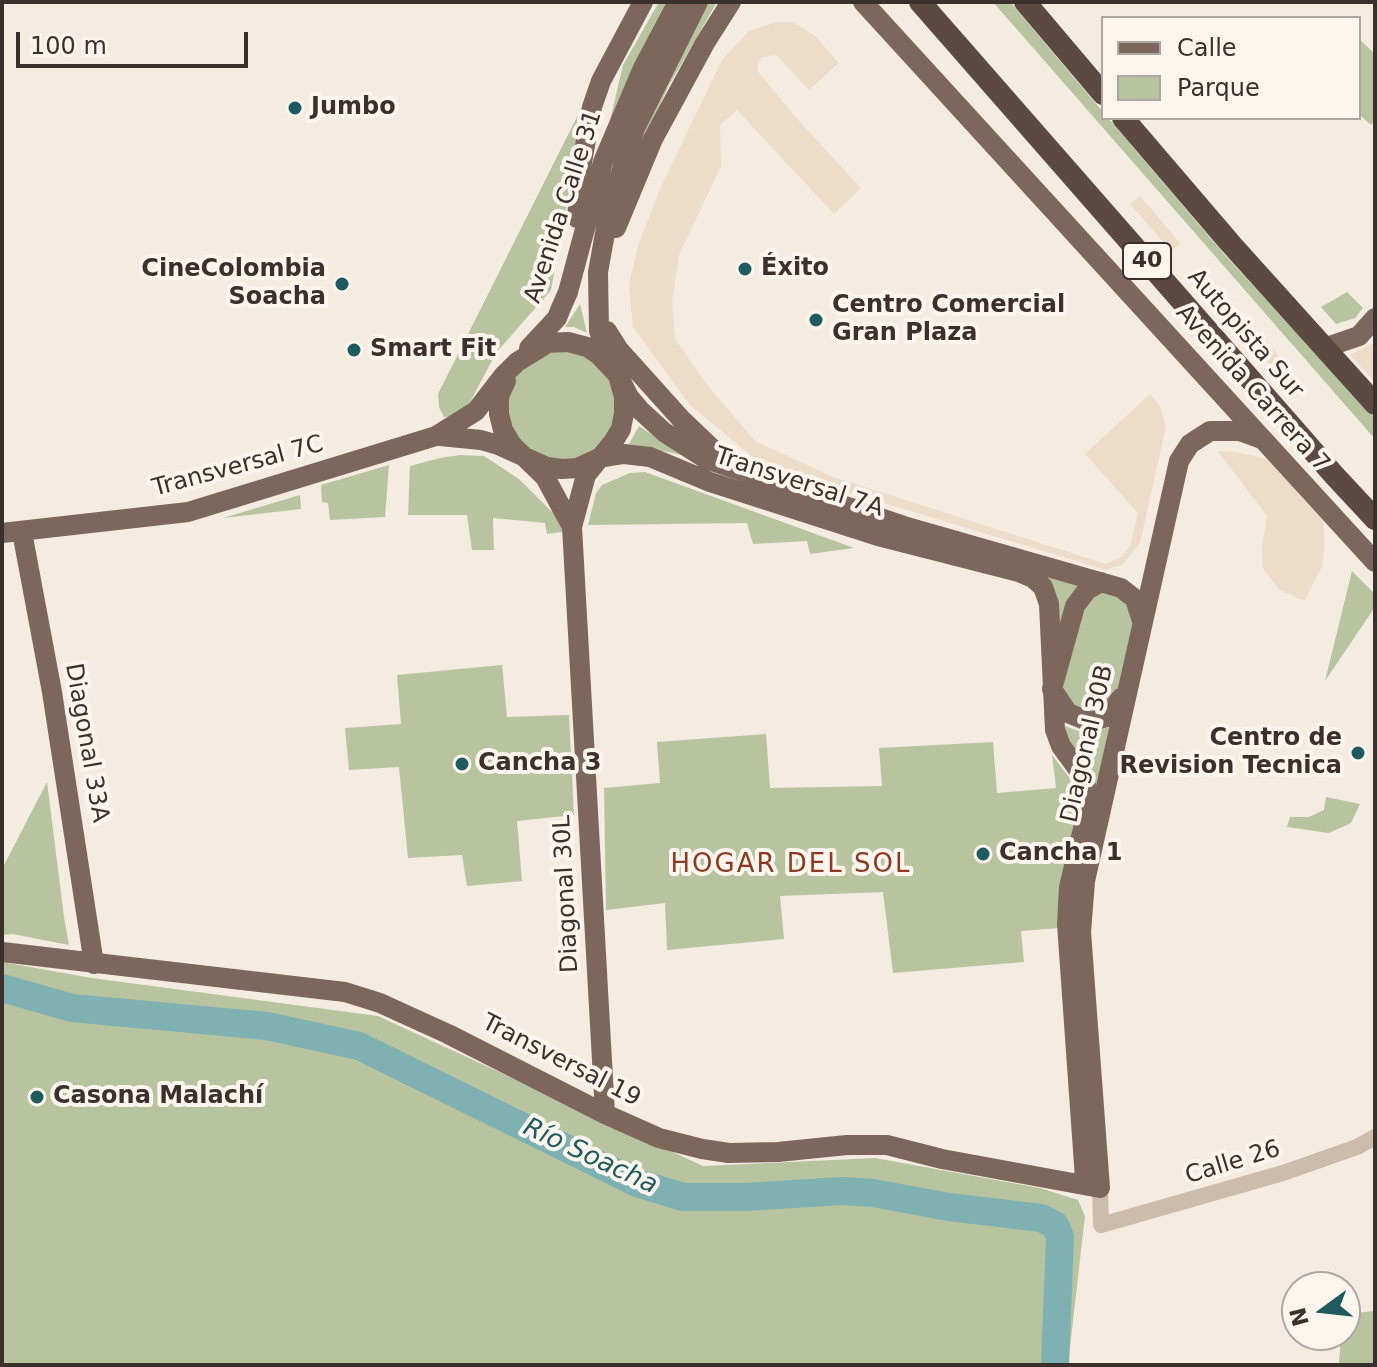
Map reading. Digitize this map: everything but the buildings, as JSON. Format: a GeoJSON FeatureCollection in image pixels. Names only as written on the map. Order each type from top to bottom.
{"type":"FeatureCollection","features":[{"type":"Feature","properties":{"kind":"highway","name":"Autopista Sur"},"geometry":{"type":"LineString","coordinates":[[920,2],[1375,519]]}},
{"type":"Feature","properties":{"kind":"highway"},"geometry":{"type":"LineString","coordinates":[[1025,2],[1101,92]]}},
{"type":"Feature","properties":{"kind":"highway","name":"Autopista Sur"},"geometry":{"type":"LineString","coordinates":[[1125,120],[1375,404]]}},
{"type":"Feature","properties":{"kind":"main road"},"geometry":{"type":"LineString","coordinates":[[573,274],[581,168],[592,107],[601,81],[643,2]]}},
{"type":"Feature","properties":{"kind":"main road","name":"Avenida Calle 31"},"geometry":{"type":"LineString","coordinates":[[572,527],[545,477],[512,445],[503,430],[499,396],[517,362],[557,318],[573,274],[603,162],[643,68],[678,13],[698,2]]}},
{"type":"Feature","properties":{"kind":"main road"},"geometry":{"type":"LineString","coordinates":[[731,2],[653,139],[620,214],[598,306],[619,350],[699,438],[741,472]]}},
{"type":"Feature","properties":{"kind":"main road","name":"Avenida Carrera 7"},"geometry":{"type":"LineString","coordinates":[[863,2],[1375,562]]}},
{"type":"Feature","properties":{"kind":"main road","name":"Avenida Calle 31"},"geometry":{"type":"LineString","coordinates":[[572,527],[586,475],[621,429],[624,397],[618,375],[602,342],[598,272],[615,186],[678,13]]}},
{"type":"Feature","properties":{"kind":"main road"},"geometry":{"type":"LineString","coordinates":[[1324,348],[1359,336],[1375,318]]}},
{"type":"Feature","properties":{"kind":"main road","name":"Transversal 7C"},"geometry":{"type":"LineString","coordinates":[[12,532],[188,512],[436,436],[476,411],[517,362],[548,343],[568,342],[587,347],[618,375]]}},
{"type":"Feature","properties":{"kind":"main road","name":"Transversal 7A"},"geometry":{"type":"LineString","coordinates":[[618,375],[629,397],[664,432],[706,459],[904,526],[1101,582]]}},
{"type":"Feature","properties":{"kind":"main road","name":"Diagonal 30B"},"geometry":{"type":"LineString","coordinates":[[1093,1187],[1081,907],[1142,623],[1183,451],[1199,437],[1219,429],[1240,431],[1262,439]]}},
{"type":"Feature","properties":{"kind":"main road","name":"Transversal 7C"},"geometry":{"type":"LineString","coordinates":[[436,436],[481,440],[529,460]]}},
{"type":"Feature","properties":{"kind":"main road","name":"Transversal 7A"},"geometry":{"type":"LineString","coordinates":[[529,460],[562,469],[577,468],[599,458],[624,454],[650,457],[710,482],[878,536],[1033,578],[1048,596],[1052,689]]}},
{"type":"Feature","properties":{"kind":"main road","name":"Diagonal 30L"},"geometry":{"type":"LineString","coordinates":[[572,527],[605,1114]]}},
{"type":"Feature","properties":{"kind":"main road","name":"Diagonal 33A"},"geometry":{"type":"LineString","coordinates":[[12,532],[52,692],[94,964]]}},
{"type":"Feature","properties":{"kind":"main road"},"geometry":{"type":"LineString","coordinates":[[1128,688],[1107,717],[1090,722],[1068,713],[1052,689],[1075,606],[1087,590],[1101,582],[1129,592],[1139,606],[1142,623]]}},
{"type":"Feature","properties":{"kind":"main road","name":"Diagonal 30B"},"geometry":{"type":"LineString","coordinates":[[1052,689],[1057,739],[1086,784],[1088,808],[1069,887],[1067,924],[1093,1187]]}},
{"type":"Feature","properties":{"kind":"main road","name":"Transversal 19"},"geometry":{"type":"LineString","coordinates":[[2,952],[345,992],[380,1003],[448,1034],[659,1138],[702,1149],[729,1153],[778,1152],[847,1145],[887,1145],[942,1159],[1093,1187]]}},
{"type":"Feature","properties":{"kind":"street","name":"Calle 26"},"geometry":{"type":"LineString","coordinates":[[1093,1187],[1101,1225],[1283,1173],[1357,1147],[1375,1137]]}},
{"type":"Feature","properties":{"kind":"green space"},"geometry":{"type":"Polygon","coordinates":[[[659,2],[669,2],[610,120],[623,65],[659,2]]]}},
{"type":"Feature","properties":{"kind":"green space"},"geometry":{"type":"Polygon","coordinates":[[[709,2],[717,2],[668,87],[616,203],[660,87],[709,2]]]}},
{"type":"Feature","properties":{"kind":"green space"},"geometry":{"type":"Polygon","coordinates":[[[993,2],[1010,2],[1101,110],[1101,120],[1110,120],[1224,254],[1375,418],[1375,439],[993,2]]]}},
{"type":"Feature","properties":{"kind":"green space"},"geometry":{"type":"Polygon","coordinates":[[[1361,41],[1375,54],[1375,119],[1371,125],[1361,116],[1361,41]]]}},
{"type":"Feature","properties":{"kind":"green space"},"geometry":{"type":"Polygon","coordinates":[[[586,99],[551,290],[496,353],[469,404],[456,416],[444,417],[438,394],[586,99]]]}},
{"type":"Feature","properties":{"kind":"green space"},"geometry":{"type":"Polygon","coordinates":[[[1347,292],[1363,308],[1355,318],[1336,324],[1321,307],[1347,292]]]}},
{"type":"Feature","properties":{"kind":"green space"},"geometry":{"type":"Polygon","coordinates":[[[580,304],[587,333],[565,327],[580,304]]]}},
{"type":"Feature","properties":{"kind":"green space"},"geometry":{"type":"Polygon","coordinates":[[[562,352],[583,356],[600,368],[612,385],[616,406],[612,427],[600,444],[583,456],[562,460],[541,456],[524,444],[512,427],[508,406],[512,385],[524,368],[541,356],[562,352]]]}},
{"type":"Feature","properties":{"kind":"green space"},"geometry":{"type":"Polygon","coordinates":[[[639,426],[682,455],[629,444],[639,426]]]}},
{"type":"Feature","properties":{"kind":"green space"},"geometry":{"type":"Polygon","coordinates":[[[460,455],[484,456],[519,479],[554,514],[563,532],[547,534],[545,523],[493,518],[494,550],[472,550],[467,515],[408,515],[410,466],[460,455]]]}},
{"type":"Feature","properties":{"kind":"green space"},"geometry":{"type":"Polygon","coordinates":[[[389,465],[385,517],[330,520],[328,503],[322,502],[321,485],[389,465]]]}},
{"type":"Feature","properties":{"kind":"green space"},"geometry":{"type":"Polygon","coordinates":[[[645,472],[854,548],[810,554],[807,541],[753,544],[747,523],[588,525],[596,493],[602,485],[630,473],[645,472]]]}},
{"type":"Feature","properties":{"kind":"green space"},"geometry":{"type":"Polygon","coordinates":[[[300,495],[301,509],[223,518],[300,495]]]}},
{"type":"Feature","properties":{"kind":"green space"},"geometry":{"type":"Polygon","coordinates":[[[1352,571],[1375,594],[1375,607],[1325,681],[1352,571]]]}},
{"type":"Feature","properties":{"kind":"green space"},"geometry":{"type":"Polygon","coordinates":[[[1039,572],[1083,584],[1062,630],[1039,572]]]}},
{"type":"Feature","properties":{"kind":"green space"},"geometry":{"type":"Polygon","coordinates":[[[1103,591],[1127,603],[1133,623],[1117,696],[1111,705],[1083,716],[1061,692],[1083,613],[1088,602],[1103,591]]]}},
{"type":"Feature","properties":{"kind":"green space"},"geometry":{"type":"Polygon","coordinates":[[[502,665],[507,717],[569,715],[574,815],[517,821],[522,881],[467,886],[462,855],[408,858],[399,767],[349,770],[345,728],[401,724],[397,675],[502,665]]]}},
{"type":"Feature","properties":{"kind":"green space"},"geometry":{"type":"Polygon","coordinates":[[[1062,725],[1078,731],[1097,731],[1109,727],[1096,792],[1069,746],[1062,725]]]}},
{"type":"Feature","properties":{"kind":"green space"},"geometry":{"type":"Polygon","coordinates":[[[766,734],[770,788],[882,786],[879,748],[993,742],[997,793],[1056,788],[1052,755],[1080,791],[1062,896],[1060,928],[1021,931],[1024,962],[893,973],[883,892],[780,896],[784,939],[667,950],[665,903],[606,910],[604,788],[660,783],[657,742],[766,734]]]}},
{"type":"Feature","properties":{"kind":"green space"},"geometry":{"type":"Polygon","coordinates":[[[47,782],[69,945],[12,934],[2,935],[2,869],[47,782]]]}},
{"type":"Feature","properties":{"kind":"green space"},"geometry":{"type":"Polygon","coordinates":[[[1326,797],[1360,804],[1351,823],[1329,833],[1287,827],[1290,817],[1309,817],[1324,810],[1326,797]]]}},
{"type":"Feature","properties":{"kind":"green space"},"geometry":{"type":"Polygon","coordinates":[[[2,962],[92,978],[378,1016],[703,1166],[875,1158],[1040,1188],[1078,1200],[1085,1216],[1068,1365],[2,1365],[2,962]]]}},
{"type":"Feature","properties":{"kind":"green space"},"geometry":{"type":"Polygon","coordinates":[[[1375,1311],[1375,1365],[1339,1365],[1340,1351],[1361,1351],[1361,1312],[1375,1311]]]}},
{"type":"Feature","properties":{"kind":"shaded area"},"geometry":{"type":"Polygon","coordinates":[[[777,22],[792,22],[803,28],[816,37],[839,63],[809,90],[776,55],[762,57],[758,72],[861,188],[834,214],[737,110],[720,125],[721,166],[679,255],[672,301],[675,339],[708,386],[755,441],[833,477],[1106,564],[1121,557],[1130,546],[1138,513],[1085,454],[1150,394],[1160,406],[1166,426],[1140,543],[1123,564],[1106,570],[765,467],[690,405],[633,327],[629,284],[639,243],[661,187],[722,60],[749,31],[777,22]]]}},
{"type":"Feature","properties":{"kind":"shaded area"},"geometry":{"type":"Polygon","coordinates":[[[1140,196],[1180,243],[1171,251],[1130,204],[1140,196]]]}},
{"type":"Feature","properties":{"kind":"shaded area"},"geometry":{"type":"Polygon","coordinates":[[[1264,339],[1291,370],[1282,379],[1255,347],[1264,339]]]}},
{"type":"Feature","properties":{"kind":"shaded area"},"geometry":{"type":"Polygon","coordinates":[[[1375,342],[1375,382],[1350,355],[1375,342]]]}},
{"type":"Feature","properties":{"kind":"shaded area"},"geometry":{"type":"Polygon","coordinates":[[[1218,451],[1267,459],[1323,521],[1325,544],[1322,567],[1304,601],[1280,590],[1263,569],[1262,548],[1267,516],[1218,451]]]}},
{"type":"Feature","properties":{"kind":"waterway","name":"Río Soacha"},"geometry":{"type":"LineString","coordinates":[[2,988],[72,1008],[267,1026],[359,1046],[637,1183],[683,1197],[843,1191],[1041,1218],[1055,1225],[1060,1237],[1055,1365]]}},
{"type":"Feature","properties":{"kind":"place","name":"Jumbo"},"geometry":{"type":"Point","coordinates":[295,108]}},
{"type":"Feature","properties":{"kind":"place","name":"Éxito"},"geometry":{"type":"Point","coordinates":[745,269]}},
{"type":"Feature","properties":{"kind":"place","name":"CineColombia Soacha"},"geometry":{"type":"Point","coordinates":[342,284]}},
{"type":"Feature","properties":{"kind":"place","name":"Centro Comercial Gran Plaza"},"geometry":{"type":"Point","coordinates":[816,320]}},
{"type":"Feature","properties":{"kind":"place","name":"Smart Fit"},"geometry":{"type":"Point","coordinates":[354,350]}},
{"type":"Feature","properties":{"kind":"place","name":"Centro de Revision Tecnica"},"geometry":{"type":"Point","coordinates":[1358,753]}},
{"type":"Feature","properties":{"kind":"place","name":"Cancha 3"},"geometry":{"type":"Point","coordinates":[462,764]}},
{"type":"Feature","properties":{"kind":"place","name":"Cancha 1"},"geometry":{"type":"Point","coordinates":[983,854]}},
{"type":"Feature","properties":{"kind":"place","name":"Casona Malachí"},"geometry":{"type":"Point","coordinates":[37,1097]}},
{"type":"Feature","properties":{"kind":"district","name":"HOGAR DEL SOL"},"geometry":{"type":"Point","coordinates":[791,865]}}]}
